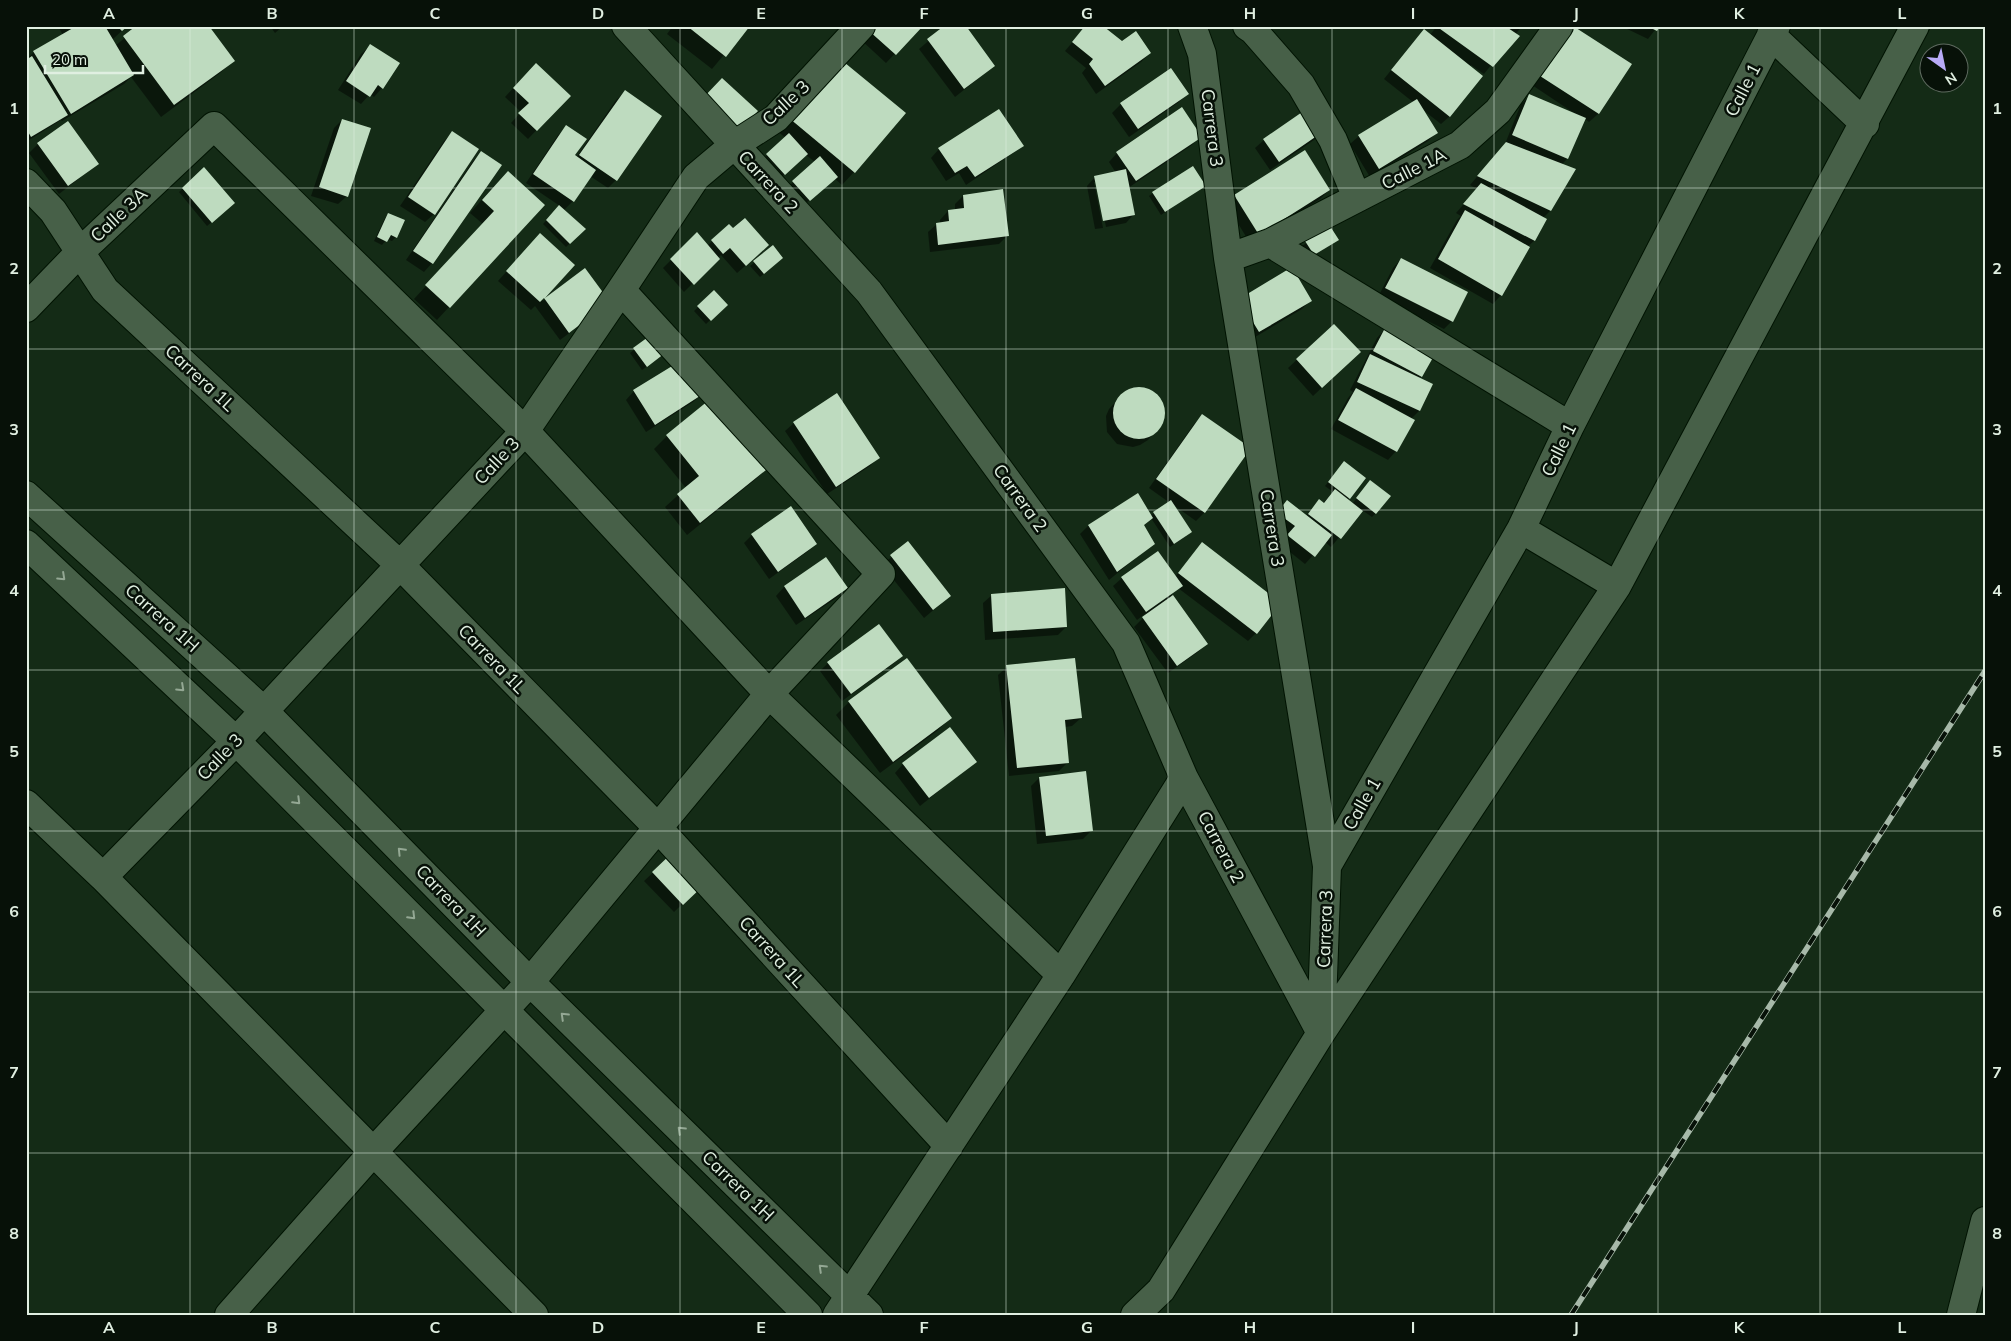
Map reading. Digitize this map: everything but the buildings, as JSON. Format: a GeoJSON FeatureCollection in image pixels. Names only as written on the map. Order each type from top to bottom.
{"type":"FeatureCollection","features":[{"type":"Feature","properties":{"kind":"street","name":"Carrera 2"},"geometry":{"type":"LineString","coordinates":[[626,26],[869,292],[1126,643],[1184,778],[1321,1033]]}},
{"type":"Feature","properties":{"kind":"street","name":"Calle 3"},"geometry":{"type":"LineString","coordinates":[[103,877],[264,711],[525,431],[696,176],[734,145],[776,118],[861,26]]}},
{"type":"Feature","properties":{"kind":"street","name":"Carrera 3"},"geometry":{"type":"LineString","coordinates":[[1192,26],[1202,54],[1228,258],[1326,866],[1321,1033]]}},
{"type":"Feature","properties":{"kind":"street"},"geometry":{"type":"LineString","coordinates":[[1247,26],[1253,30],[1301,85],[1332,140],[1357,198]]}},
{"type":"Feature","properties":{"kind":"street","name":"Calle 1A"},"geometry":{"type":"LineString","coordinates":[[1228,258],[1270,243],[1460,145],[1498,111],[1559,26]]}},
{"type":"Feature","properties":{"kind":"street"},"geometry":{"type":"LineString","coordinates":[[1135,1315],[1160,1302],[1321,1033],[1617,586],[1916,26]]}},
{"type":"Feature","properties":{"kind":"street"},"geometry":{"type":"LineString","coordinates":[[1774,31],[1865,124]]}},
{"type":"Feature","properties":{"kind":"street","name":"Calle 1"},"geometry":{"type":"LineString","coordinates":[[1326,866],[1521,529],[1570,426],[1774,31]]}},
{"type":"Feature","properties":{"kind":"street","name":"Calle 3A"},"geometry":{"type":"LineString","coordinates":[[26,308],[80,252],[214,126],[525,431]]}},
{"type":"Feature","properties":{"kind":"street","name":"Carrera 1L"},"geometry":{"type":"LineString","coordinates":[[26,183],[53,211],[105,290],[400,565],[658,828],[949,1146]]}},
{"type":"Feature","properties":{"kind":"street"},"geometry":{"type":"LineString","coordinates":[[1270,243],[1570,426]]}},
{"type":"Feature","properties":{"kind":"street"},"geometry":{"type":"LineString","coordinates":[[243,1310],[374,1151],[530,982],[769,694],[881,574],[621,290]]}},
{"type":"Feature","properties":{"kind":"street"},"geometry":{"type":"LineString","coordinates":[[525,431],[769,694],[1061,975]]}},
{"type":"Feature","properties":{"kind":"street","name":"Carrera 1H"},"geometry":{"type":"LineString","coordinates":[[26,495],[264,711],[852,1308]]}},
{"type":"Feature","properties":{"kind":"street"},"geometry":{"type":"LineString","coordinates":[[1521,529],[1617,586]]}},
{"type":"Feature","properties":{"kind":"street"},"geometry":{"type":"LineString","coordinates":[[26,544],[236,740],[808,1315]]}},
{"type":"Feature","properties":{"kind":"street"},"geometry":{"type":"LineString","coordinates":[[852,1308],[949,1146],[1061,975],[1184,778]]}},
{"type":"Feature","properties":{"kind":"street"},"geometry":{"type":"LineString","coordinates":[[26,804],[103,877],[534,1315]]}},
{"type":"Feature","properties":{"kind":"street"},"geometry":{"type":"LineString","coordinates":[[1961,1315],[1985,1221]]}},
{"type":"Feature","properties":{"kind":"railway"},"geometry":{"type":"LineString","coordinates":[[1571,1315],[1985,671]]}}]}
